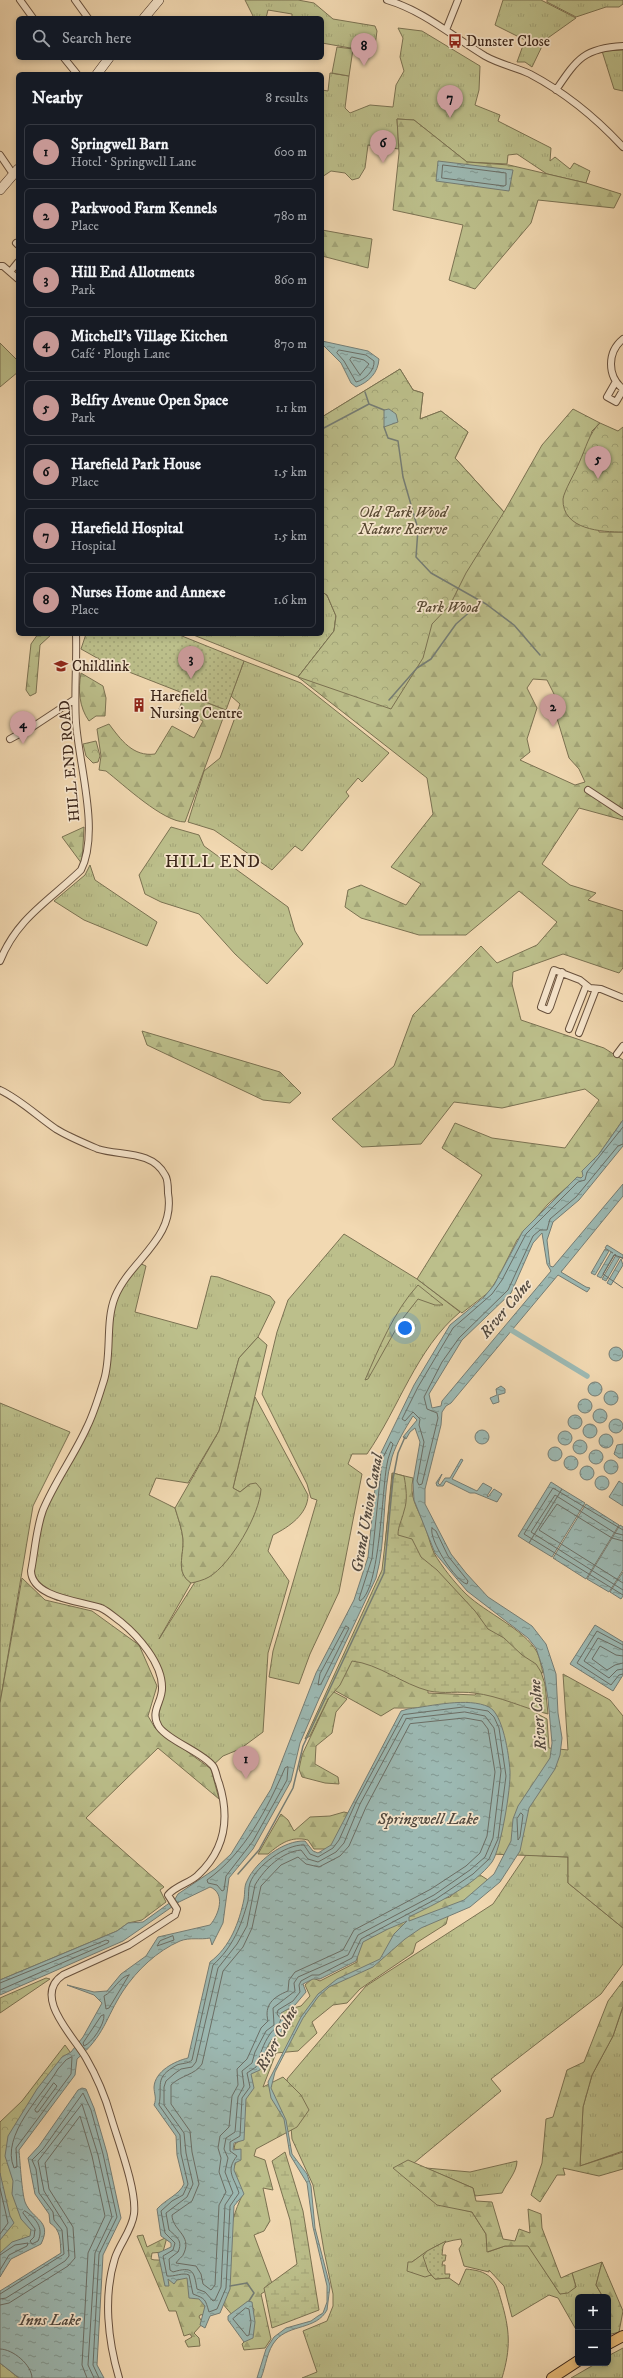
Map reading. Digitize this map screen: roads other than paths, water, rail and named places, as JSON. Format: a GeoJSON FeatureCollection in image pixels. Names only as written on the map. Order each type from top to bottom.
{"type":"FeatureCollection","features":[{"type":"Feature","properties":{"kind":"main road"},"geometry":{"type":"LineString","coordinates":[[611,2342],[623,2336]]}},
{"type":"Feature","properties":{"kind":"main road"},"geometry":{"type":"LineString","coordinates":[[552,2378],[575,2363]]}},
{"type":"Feature","properties":{"kind":"street"},"geometry":{"type":"LineString","coordinates":[[20,0],[32,16]]}},
{"type":"Feature","properties":{"kind":"street"},"geometry":{"type":"LineString","coordinates":[[76,0],[87,16]]}},
{"type":"Feature","properties":{"kind":"street"},"geometry":{"type":"LineString","coordinates":[[146,16],[159,0]]}},
{"type":"Feature","properties":{"kind":"street"},"geometry":{"type":"LineString","coordinates":[[387,0],[405,6],[426,16],[485,56],[512,68],[528,73],[556,90],[608,131],[623,147]]}},
{"type":"Feature","properties":{"kind":"street"},"geometry":{"type":"LineString","coordinates":[[446,30],[458,0]]}},
{"type":"Feature","properties":{"kind":"street"},"geometry":{"type":"LineString","coordinates":[[556,90],[573,65],[587,53],[602,48],[623,46]]}},
{"type":"Feature","properties":{"kind":"street"},"geometry":{"type":"LineString","coordinates":[[66,60],[75,72]]}},
{"type":"Feature","properties":{"kind":"street"},"geometry":{"type":"LineString","coordinates":[[98,72],[107,60]]}},
{"type":"Feature","properties":{"kind":"street"},"geometry":{"type":"LineString","coordinates":[[0,154],[16,172],[0,190]]}},
{"type":"Feature","properties":{"kind":"street"},"geometry":{"type":"LineString","coordinates":[[10,272],[16,264]]}},
{"type":"Feature","properties":{"kind":"street"},"geometry":{"type":"LineString","coordinates":[[0,266],[3,266],[16,277]]}},
{"type":"Feature","properties":{"kind":"street"},"geometry":{"type":"LineString","coordinates":[[615,383],[607,397],[616,402],[623,389],[615,383],[611,370],[611,358],[616,346],[623,339]]}},
{"type":"Feature","properties":{"kind":"street","name":"HILL END ROAD"},"geometry":{"type":"LineString","coordinates":[[0,961],[8,942],[19,926],[72,879],[81,870],[85,862],[88,848],[88,805],[80,758],[75,699],[76,636]]}},
{"type":"Feature","properties":{"kind":"street"},"geometry":{"type":"LineString","coordinates":[[10,739],[34,726],[75,699]]}},
{"type":"Feature","properties":{"kind":"street"},"geometry":{"type":"LineString","coordinates":[[588,790],[623,813]]}},
{"type":"Feature","properties":{"kind":"street"},"geometry":{"type":"LineString","coordinates":[[560,971],[550,1007],[544,1009],[542,1004],[553,971],[560,971],[580,980],[586,986],[601,989],[623,998]]}},
{"type":"Feature","properties":{"kind":"street"},"geometry":{"type":"LineString","coordinates":[[569,1029],[586,986]]}},
{"type":"Feature","properties":{"kind":"street"},"geometry":{"type":"LineString","coordinates":[[579,1033],[596,989]]}},
{"type":"Feature","properties":{"kind":"street"},"geometry":{"type":"LineString","coordinates":[[0,1090],[14,1096],[56,1129],[72,1138],[106,1151],[132,1154],[152,1160],[166,1175],[171,1206],[163,1231],[151,1249],[125,1279],[115,1298],[110,1316],[104,1378],[88,1427],[59,1477],[43,1511],[31,1571],[31,1578],[37,1586],[52,1595],[103,1609],[144,1643],[157,1669],[162,1686],[155,1708],[155,1718],[160,1728],[213,1766],[226,1812],[223,1835],[205,1867],[188,1883],[169,1893],[169,1899],[177,1909],[175,1915],[129,1945],[63,1976],[56,1981],[52,1992],[56,2012],[84,2055],[106,2101],[134,2201],[132,2222],[116,2258],[108,2291],[110,2328],[119,2378]]}},
{"type":"Feature","properties":{"kind":"water"},"geometry":{"type":"Polygon","coordinates":[[[438,161],[513,170],[509,191],[436,181],[438,161]]]}},
{"type":"Feature","properties":{"kind":"water"},"geometry":{"type":"Polygon","coordinates":[[[324,341],[368,351],[379,359],[375,373],[369,380],[356,387],[351,383],[341,363],[324,346],[324,341]]]}},
{"type":"Feature","properties":{"kind":"water"},"geometry":{"type":"Polygon","coordinates":[[[389,409],[396,414],[398,422],[384,427],[384,410],[389,409]]]}},
{"type":"Feature","properties":{"kind":"water","name":"Springwell Lake"},"geometry":{"type":"Polygon","coordinates":[[[623,1120],[623,1146],[579,1200],[553,1222],[547,1240],[550,1266],[553,1267],[623,1184],[623,1196],[561,1272],[590,1288],[587,1292],[558,1275],[451,1403],[446,1406],[442,1412],[441,1425],[425,1489],[425,1504],[451,1554],[488,1597],[532,1626],[546,1644],[556,1674],[558,1713],[562,1738],[560,1755],[555,1769],[529,1808],[520,1851],[500,1882],[470,1907],[421,1928],[405,1939],[373,1967],[329,1987],[318,1997],[303,2018],[275,2072],[271,2088],[286,2120],[292,2154],[307,2174],[311,2186],[315,2228],[330,2286],[327,2310],[316,2321],[288,2331],[276,2340],[269,2353],[261,2378],[257,2378],[266,2349],[274,2337],[286,2328],[311,2321],[323,2313],[327,2302],[327,2286],[313,2227],[307,2183],[290,2155],[284,2119],[271,2098],[268,2082],[301,2017],[318,1994],[337,1979],[380,1959],[394,1934],[407,1921],[363,1942],[356,1961],[320,1979],[313,1979],[303,1984],[306,1992],[295,2005],[281,2013],[286,2017],[281,2032],[269,2043],[260,2070],[251,2074],[254,2088],[246,2099],[244,2140],[234,2143],[233,2150],[241,2149],[241,2160],[235,2163],[234,2170],[244,2194],[234,2206],[230,2289],[220,2313],[210,2316],[205,2328],[200,2325],[205,2306],[199,2299],[189,2298],[187,2278],[177,2280],[174,2284],[168,2279],[169,2286],[165,2286],[158,2253],[171,2247],[171,2243],[161,2236],[157,2209],[176,2194],[184,2184],[177,2155],[176,2136],[154,2105],[154,2087],[158,2076],[166,2068],[188,2058],[210,1962],[223,1949],[233,1934],[242,1908],[246,1883],[251,1873],[264,1859],[288,1844],[305,1841],[313,1851],[318,1853],[331,1845],[401,1711],[438,1704],[460,1702],[480,1704],[489,1707],[494,1711],[502,1726],[507,1746],[510,1771],[505,1818],[499,1845],[492,1862],[465,1887],[409,1917],[409,1921],[464,1900],[494,1874],[511,1841],[513,1819],[518,1806],[550,1758],[552,1743],[548,1699],[543,1669],[536,1648],[528,1638],[467,1591],[435,1553],[414,1500],[413,1482],[420,1442],[415,1428],[410,1432],[406,1439],[403,1437],[417,1420],[413,1416],[396,1446],[392,1457],[386,1487],[382,1548],[376,1578],[318,1701],[300,1743],[291,1781],[253,1849],[229,1878],[223,1923],[212,1945],[210,1938],[180,1941],[163,1950],[141,1969],[123,1991],[99,2034],[77,2059],[75,2075],[19,2150],[25,2202],[28,2208],[43,2225],[45,2230],[41,2244],[11,2259],[0,2277],[0,2253],[12,2242],[30,2236],[31,2230],[21,2219],[12,2194],[13,2181],[5,2156],[8,2136],[37,2089],[62,2057],[71,2052],[83,2037],[102,2003],[94,1995],[67,1985],[94,1992],[107,1991],[121,1974],[146,1956],[158,1937],[210,1925],[218,1910],[218,1894],[210,1887],[179,1902],[123,1941],[0,1995],[0,1980],[117,1931],[128,1923],[143,1922],[175,1899],[178,1894],[215,1869],[231,1854],[271,1789],[316,1673],[354,1600],[368,1557],[378,1459],[414,1385],[450,1325],[484,1297],[494,1285],[523,1231],[577,1177],[581,1178],[583,1176],[582,1171],[599,1154],[623,1120]],[[542,1233],[533,1243],[511,1293],[462,1340],[429,1394],[432,1408],[441,1406],[442,1401],[551,1271],[547,1264],[542,1233]]]}},
{"type":"Feature","properties":{"kind":"water"},"geometry":{"type":"Polygon","coordinates":[[[607,1245],[623,1255],[623,1259],[620,1257],[606,1281],[602,1279],[616,1255],[615,1254],[601,1278],[597,1276],[611,1252],[613,1253],[605,1248],[607,1245]]]}},
{"type":"Feature","properties":{"kind":"water"},"geometry":{"type":"Polygon","coordinates":[[[605,1249],[609,1251],[595,1275],[591,1273],[605,1249]]]}},
{"type":"Feature","properties":{"kind":"water"},"geometry":{"type":"Polygon","coordinates":[[[621,1259],[623,1265],[611,1285],[607,1283],[621,1259]]]}},
{"type":"Feature","properties":{"kind":"water"},"geometry":{"type":"Polygon","coordinates":[[[613,1347],[619,1347],[623,1351],[623,1357],[619,1361],[613,1361],[609,1357],[609,1351],[613,1347]]]}},
{"type":"Feature","properties":{"kind":"water"},"geometry":{"type":"Polygon","coordinates":[[[592,1382],[598,1382],[602,1386],[602,1392],[598,1396],[592,1396],[588,1392],[588,1386],[592,1382]]]}},
{"type":"Feature","properties":{"kind":"water"},"geometry":{"type":"Polygon","coordinates":[[[501,1386],[505,1389],[505,1393],[498,1395],[499,1402],[493,1404],[490,1398],[497,1395],[496,1389],[501,1386]]]}},
{"type":"Feature","properties":{"kind":"water"},"geometry":{"type":"Polygon","coordinates":[[[608,1391],[614,1391],[618,1395],[618,1401],[614,1405],[608,1405],[604,1401],[604,1395],[608,1391]]]}},
{"type":"Feature","properties":{"kind":"water"},"geometry":{"type":"Polygon","coordinates":[[[582,1399],[588,1399],[592,1403],[592,1409],[588,1413],[582,1413],[578,1409],[578,1403],[582,1399]]]}},
{"type":"Feature","properties":{"kind":"water"},"geometry":{"type":"Polygon","coordinates":[[[597,1409],[603,1409],[607,1413],[607,1419],[603,1423],[597,1423],[593,1419],[593,1413],[597,1409]]]}},
{"type":"Feature","properties":{"kind":"water"},"geometry":{"type":"Polygon","coordinates":[[[572,1415],[578,1415],[582,1419],[582,1425],[578,1429],[572,1429],[568,1425],[568,1419],[572,1415]]]}},
{"type":"Feature","properties":{"kind":"water"},"geometry":{"type":"Polygon","coordinates":[[[613,1419],[619,1419],[623,1423],[623,1429],[619,1433],[613,1433],[609,1429],[609,1423],[613,1419]]]}},
{"type":"Feature","properties":{"kind":"water"},"geometry":{"type":"Polygon","coordinates":[[[587,1424],[593,1424],[597,1428],[597,1434],[593,1438],[587,1438],[583,1434],[583,1428],[587,1424]]]}},
{"type":"Feature","properties":{"kind":"water"},"geometry":{"type":"Polygon","coordinates":[[[479,1430],[485,1430],[489,1434],[489,1440],[485,1444],[479,1444],[475,1440],[475,1434],[479,1430]]]}},
{"type":"Feature","properties":{"kind":"water"},"geometry":{"type":"Polygon","coordinates":[[[562,1431],[568,1431],[572,1435],[572,1441],[568,1445],[562,1445],[558,1441],[558,1435],[562,1431]]]}},
{"type":"Feature","properties":{"kind":"water"},"geometry":{"type":"Polygon","coordinates":[[[603,1434],[609,1434],[613,1438],[613,1444],[609,1448],[603,1448],[599,1444],[599,1438],[603,1434]]]}},
{"type":"Feature","properties":{"kind":"water"},"geometry":{"type":"Polygon","coordinates":[[[577,1440],[583,1440],[587,1444],[587,1450],[583,1454],[577,1454],[573,1450],[573,1444],[577,1440]]]}},
{"type":"Feature","properties":{"kind":"water"},"geometry":{"type":"Polygon","coordinates":[[[623,1444],[623,1458],[619,1458],[614,1454],[617,1445],[623,1444]]]}},
{"type":"Feature","properties":{"kind":"water"},"geometry":{"type":"Polygon","coordinates":[[[552,1447],[558,1447],[562,1451],[562,1457],[558,1461],[552,1461],[548,1457],[548,1451],[552,1447]]]}},
{"type":"Feature","properties":{"kind":"water"},"geometry":{"type":"Polygon","coordinates":[[[593,1450],[599,1450],[603,1454],[603,1460],[599,1464],[593,1464],[589,1460],[589,1454],[593,1450]]]}},
{"type":"Feature","properties":{"kind":"water"},"geometry":{"type":"Polygon","coordinates":[[[568,1456],[574,1456],[578,1460],[578,1466],[574,1470],[568,1470],[564,1466],[564,1460],[568,1456]]]}},
{"type":"Feature","properties":{"kind":"water"},"geometry":{"type":"Polygon","coordinates":[[[461,1459],[463,1460],[452,1479],[477,1491],[483,1483],[492,1488],[487,1496],[488,1497],[494,1489],[502,1494],[497,1502],[475,1493],[470,1493],[446,1481],[443,1486],[437,1486],[436,1483],[442,1474],[438,1483],[440,1485],[445,1478],[450,1478],[461,1459]]]}},
{"type":"Feature","properties":{"kind":"water"},"geometry":{"type":"Polygon","coordinates":[[[608,1460],[614,1460],[618,1464],[618,1470],[614,1474],[608,1474],[604,1470],[604,1464],[608,1460]]]}},
{"type":"Feature","properties":{"kind":"water"},"geometry":{"type":"Polygon","coordinates":[[[584,1466],[590,1466],[594,1470],[594,1476],[590,1480],[584,1480],[580,1476],[580,1470],[584,1466]]]}},
{"type":"Feature","properties":{"kind":"water"},"geometry":{"type":"Polygon","coordinates":[[[599,1476],[605,1476],[609,1480],[609,1486],[605,1490],[599,1490],[595,1486],[595,1480],[599,1476]]]}},
{"type":"Feature","properties":{"kind":"water"},"geometry":{"type":"Polygon","coordinates":[[[619,1481],[623,1484],[623,1506],[609,1497],[619,1481]]]}},
{"type":"Feature","properties":{"kind":"water"},"geometry":{"type":"Polygon","coordinates":[[[551,1482],[562,1489],[529,1543],[518,1536],[551,1482]]]}},
{"type":"Feature","properties":{"kind":"water"},"geometry":{"type":"Polygon","coordinates":[[[562,1489],[585,1503],[552,1557],[529,1543],[562,1489]]]}},
{"type":"Feature","properties":{"kind":"water"},"geometry":{"type":"Polygon","coordinates":[[[586,1504],[619,1525],[586,1579],[553,1558],[586,1504]]]}},
{"type":"Feature","properties":{"kind":"water"},"geometry":{"type":"Polygon","coordinates":[[[620,1525],[623,1527],[623,1570],[609,1592],[587,1579],[620,1525]]]}},
{"type":"Feature","properties":{"kind":"water"},"geometry":{"type":"Polygon","coordinates":[[[623,1572],[623,1596],[621,1599],[610,1592],[623,1572]]]}},
{"type":"Feature","properties":{"kind":"water"},"geometry":{"type":"Polygon","coordinates":[[[595,1625],[623,1642],[623,1675],[613,1691],[570,1664],[595,1625]]]}},
{"type":"Feature","properties":{"kind":"water","name":"Inns Lake"},"geometry":{"type":"Polygon","coordinates":[[[82,2088],[86,2089],[94,2108],[107,2153],[121,2218],[103,2255],[97,2365],[104,2378],[19,2378],[0,2363],[0,2291],[61,2253],[58,2232],[50,2223],[49,2214],[35,2194],[28,2158],[39,2146],[78,2090],[82,2088]]]}},
{"type":"Feature","properties":{"kind":"water"},"geometry":{"type":"Polygon","coordinates":[[[0,2173],[10,2216],[14,2223],[0,2240],[0,2173]]]}},
{"type":"Feature","properties":{"kind":"water"},"geometry":{"type":"Polygon","coordinates":[[[248,2301],[252,2302],[255,2322],[253,2338],[244,2342],[228,2320],[228,2316],[248,2301]]]}},
{"type":"Feature","properties":{"kind":"waterway"},"geometry":{"type":"LineString","coordinates":[[365,392],[369,404],[384,410]]}},
{"type":"Feature","properties":{"kind":"waterway"},"geometry":{"type":"LineString","coordinates":[[324,428],[369,404]]}},
{"type":"Feature","properties":{"kind":"waterway"},"geometry":{"type":"LineString","coordinates":[[384,427],[388,438],[398,441],[403,477],[418,529],[416,557],[431,573],[486,604],[514,625],[540,655]]}},
{"type":"Feature","properties":{"kind":"waterway"},"geometry":{"type":"LineString","coordinates":[[389,700],[417,668],[431,659],[456,624],[481,602]]}},
{"type":"Feature","properties":{"kind":"waterway","name":"River Colne"},"geometry":{"type":"LineString","coordinates":[[508,1328],[587,1376]]}},
{"type":"Feature","properties":{"kind":"waterway"},"geometry":{"type":"LineString","coordinates":[[238,1874],[259,1850],[293,1788],[303,1746],[384,1573],[393,1479],[398,1453],[405,1437]]}},
{"type":"Feature","properties":{"kind":"waterway"},"geometry":{"type":"LineString","coordinates":[[230,2286],[247,2283],[254,2293],[249,2301]]}},
{"type":"Feature","properties":{"kind":"place","name":"Dunster Close"},"geometry":{"type":"Point","coordinates":[455,41]}},
{"type":"Feature","properties":{"kind":"place","name":"Nurses Home and Annexe"},"geometry":{"type":"Point","coordinates":[364,66]}},
{"type":"Feature","properties":{"kind":"place","name":"Harefield Hospital"},"geometry":{"type":"Point","coordinates":[450,118]}},
{"type":"Feature","properties":{"kind":"place","name":"Harefield Park House"},"geometry":{"type":"Point","coordinates":[383,163]}},
{"type":"Feature","properties":{"kind":"place","name":"Belfry Avenue Open Space"},"geometry":{"type":"Point","coordinates":[598,479]}},
{"type":"Feature","properties":{"kind":"place","name":"Childlink"},"geometry":{"type":"Point","coordinates":[61,666]}},
{"type":"Feature","properties":{"kind":"place","name":"Hill End Allotments"},"geometry":{"type":"Point","coordinates":[191,679]}},
{"type":"Feature","properties":{"kind":"place","name":"Harefield Nursing Centre"},"geometry":{"type":"Point","coordinates":[139,705]}},
{"type":"Feature","properties":{"kind":"place","name":"Parkwood Farm Kennels"},"geometry":{"type":"Point","coordinates":[553,727]}},
{"type":"Feature","properties":{"kind":"place","name":"Mitchell's Village Kitchen"},"geometry":{"type":"Point","coordinates":[23,744]}},
{"type":"Feature","properties":{"kind":"place","name":"Springwell Barn"},"geometry":{"type":"Point","coordinates":[246,1779]}},
{"type":"Feature","properties":{"kind":"district","name":"HILL END"},"geometry":{"type":"Point","coordinates":[213,861]}},
{"type":"Feature","properties":{"kind":"park label","name":"Old Park Wood Nature Reserve"},"geometry":{"type":"Point","coordinates":[403,520]}},
{"type":"Feature","properties":{"kind":"park label","name":"Park Wood"},"geometry":{"type":"Point","coordinates":[447,607]}},
{"type":"Feature","properties":{"kind":"water label","name":"Grand Union Canal"},"geometry":{"type":"Point","coordinates":[366,1513]}}]}
